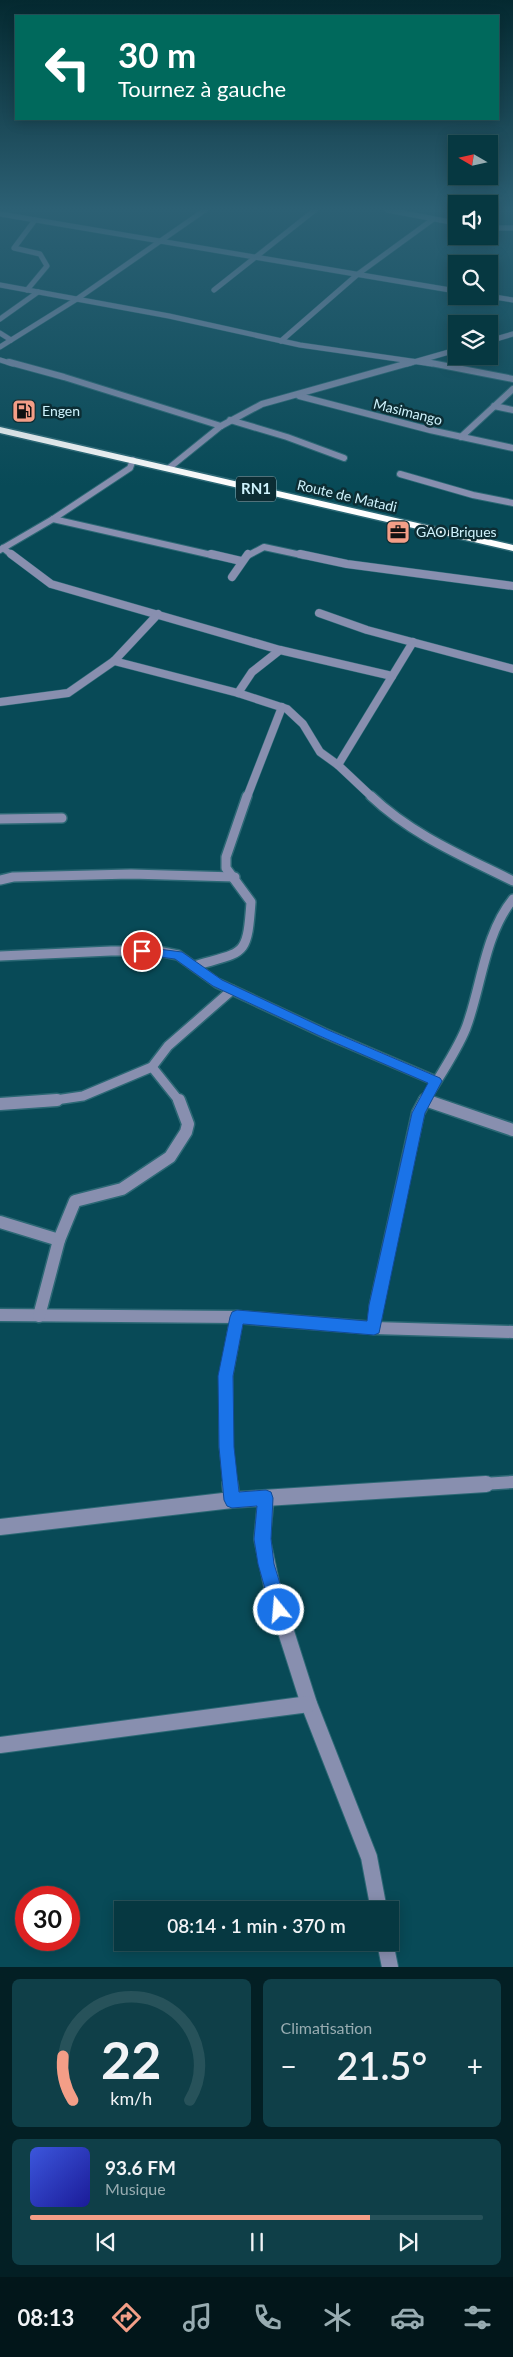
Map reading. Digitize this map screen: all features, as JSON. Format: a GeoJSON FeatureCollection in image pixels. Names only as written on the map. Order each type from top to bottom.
{"type":"FeatureCollection","features":[{"type":"Feature","properties":{"kind":"highway","name":"Route de Matadi"},"geometry":{"type":"LineString","coordinates":[[0,430],[513,548]]}},
{"type":"Feature","properties":{"kind":"street"},"geometry":{"type":"LineString","coordinates":[[0,319],[24,302]]}},
{"type":"Feature","properties":{"kind":"street"},"geometry":{"type":"LineString","coordinates":[[0,347],[73,302]]}},
{"type":"Feature","properties":{"kind":"street"},"geometry":{"type":"LineString","coordinates":[[91,302],[281,341],[419,361],[513,378]]}},
{"type":"Feature","properties":{"kind":"street"},"geometry":{"type":"LineString","coordinates":[[281,341],[326,302]]}},
{"type":"Feature","properties":{"kind":"street"},"geometry":{"type":"LineString","coordinates":[[0,333],[11,340]]}},
{"type":"Feature","properties":{"kind":"street"},"geometry":{"type":"LineString","coordinates":[[498,338],[513,334]]}},
{"type":"Feature","properties":{"kind":"street"},"geometry":{"type":"LineString","coordinates":[[503,337],[513,339]]}},
{"type":"Feature","properties":{"kind":"street"},"geometry":{"type":"LineString","coordinates":[[169,468],[230,420],[276,398],[298,396],[448,352]]}},
{"type":"Feature","properties":{"kind":"street"},"geometry":{"type":"LineString","coordinates":[[0,360],[73,380],[221,426]]}},
{"type":"Feature","properties":{"kind":"street"},"geometry":{"type":"LineString","coordinates":[[461,437],[513,389]]}},
{"type":"Feature","properties":{"kind":"street","name":"Masimango"},"geometry":{"type":"LineString","coordinates":[[298,396],[461,437],[513,448]]}},
{"type":"Feature","properties":{"kind":"street"},"geometry":{"type":"LineString","coordinates":[[494,406],[513,410]]}},
{"type":"Feature","properties":{"kind":"street"},"geometry":{"type":"LineString","coordinates":[[230,420],[287,437],[344,458]]}},
{"type":"Feature","properties":{"kind":"street"},"geometry":{"type":"LineString","coordinates":[[133,460],[130,468],[53,519],[2,549],[51,584],[280,650],[392,676]]}},
{"type":"Feature","properties":{"kind":"street"},"geometry":{"type":"LineString","coordinates":[[400,474],[473,495],[513,503]]}},
{"type":"Feature","properties":{"kind":"street"},"geometry":{"type":"LineString","coordinates":[[53,519],[241,561]]}},
{"type":"Feature","properties":{"kind":"street"},"geometry":{"type":"LineString","coordinates":[[232,577],[241,561],[254,549],[264,547],[347,564],[513,586]]}},
{"type":"Feature","properties":{"kind":"street"},"geometry":{"type":"LineString","coordinates":[[319,613],[367,630],[513,669]]}},
{"type":"Feature","properties":{"kind":"street"},"geometry":{"type":"LineString","coordinates":[[0,702],[68,693],[114,661],[158,614]]}},
{"type":"Feature","properties":{"kind":"street"},"geometry":{"type":"LineString","coordinates":[[338,765],[413,642]]}},
{"type":"Feature","properties":{"kind":"street"},"geometry":{"type":"LineString","coordinates":[[238,693],[252,672],[280,650]]}},
{"type":"Feature","properties":{"kind":"street"},"geometry":{"type":"LineString","coordinates":[[114,661],[238,693],[282,707],[303,724],[320,752],[338,765],[371,798],[413,830],[513,881]]}},
{"type":"Feature","properties":{"kind":"street"},"geometry":{"type":"LineString","coordinates":[[194,966],[236,954],[245,946],[252,921],[251,902],[235,877],[226,868],[226,858],[258,766],[282,707]]}},
{"type":"Feature","properties":{"kind":"street"},"geometry":{"type":"LineString","coordinates":[[0,819],[62,818]]}},
{"type":"Feature","properties":{"kind":"street"},"geometry":{"type":"LineString","coordinates":[[0,880],[13,877],[131,874],[235,877]]}},
{"type":"Feature","properties":{"kind":"street"},"geometry":{"type":"LineString","coordinates":[[374,1328],[376,1305],[390,1238],[403,1192],[418,1113],[465,1030],[479,988],[487,950],[504,909],[513,899]]}},
{"type":"Feature","properties":{"kind":"street"},"geometry":{"type":"LineString","coordinates":[[0,956],[158,951],[178,955],[207,976],[232,990],[436,1081]]}},
{"type":"Feature","properties":{"kind":"street"},"geometry":{"type":"LineString","coordinates":[[0,1104],[54,1101],[83,1096],[152,1067],[156,1059],[169,1046],[220,1004],[232,990]]}},
{"type":"Feature","properties":{"kind":"street"},"geometry":{"type":"LineString","coordinates":[[39,1316],[59,1240],[75,1201],[122,1189],[170,1157],[186,1132],[188,1124],[178,1099],[166,1088],[152,1067]]}},
{"type":"Feature","properties":{"kind":"street"},"geometry":{"type":"LineString","coordinates":[[424,1100],[513,1130]]}},
{"type":"Feature","properties":{"kind":"street"},"geometry":{"type":"LineString","coordinates":[[0,1222],[59,1240]]}},
{"type":"Feature","properties":{"kind":"street"},"geometry":{"type":"LineString","coordinates":[[0,1315],[237,1317],[374,1328],[513,1332]]}},
{"type":"Feature","properties":{"kind":"street"},"geometry":{"type":"LineString","coordinates":[[232,1500],[226,1447],[226,1376],[237,1317]]}},
{"type":"Feature","properties":{"kind":"street"},"geometry":{"type":"LineString","coordinates":[[0,1528],[232,1500],[513,1482]]}},
{"type":"Feature","properties":{"kind":"street"},"geometry":{"type":"LineString","coordinates":[[266,1498],[262,1539],[266,1564],[309,1704],[369,1857],[377,1901]]}},
{"type":"Feature","properties":{"kind":"street"},"geometry":{"type":"LineString","coordinates":[[0,1746],[309,1704]]}},
{"type":"Feature","properties":{"kind":"street"},"geometry":{"type":"LineString","coordinates":[[387,1951],[390,1967]]}},
{"type":"Feature","properties":{"kind":"place","name":"Engen"},"geometry":{"type":"Point","coordinates":[24,411]}},
{"type":"Feature","properties":{"kind":"place","name":"GAO Briques"},"geometry":{"type":"Point","coordinates":[398,532]}},
{"type":"Feature","properties":{"kind":"route"},"geometry":{"type":"LineString","coordinates":[[142,951],[158,951],[178,955],[218,983],[324,1033],[436,1081],[418,1113],[403,1192],[392,1229],[376,1305],[374,1328],[237,1317],[226,1376],[225,1409],[226,1447],[232,1500],[266,1498],[262,1539],[266,1564],[279,1610]]}}]}
